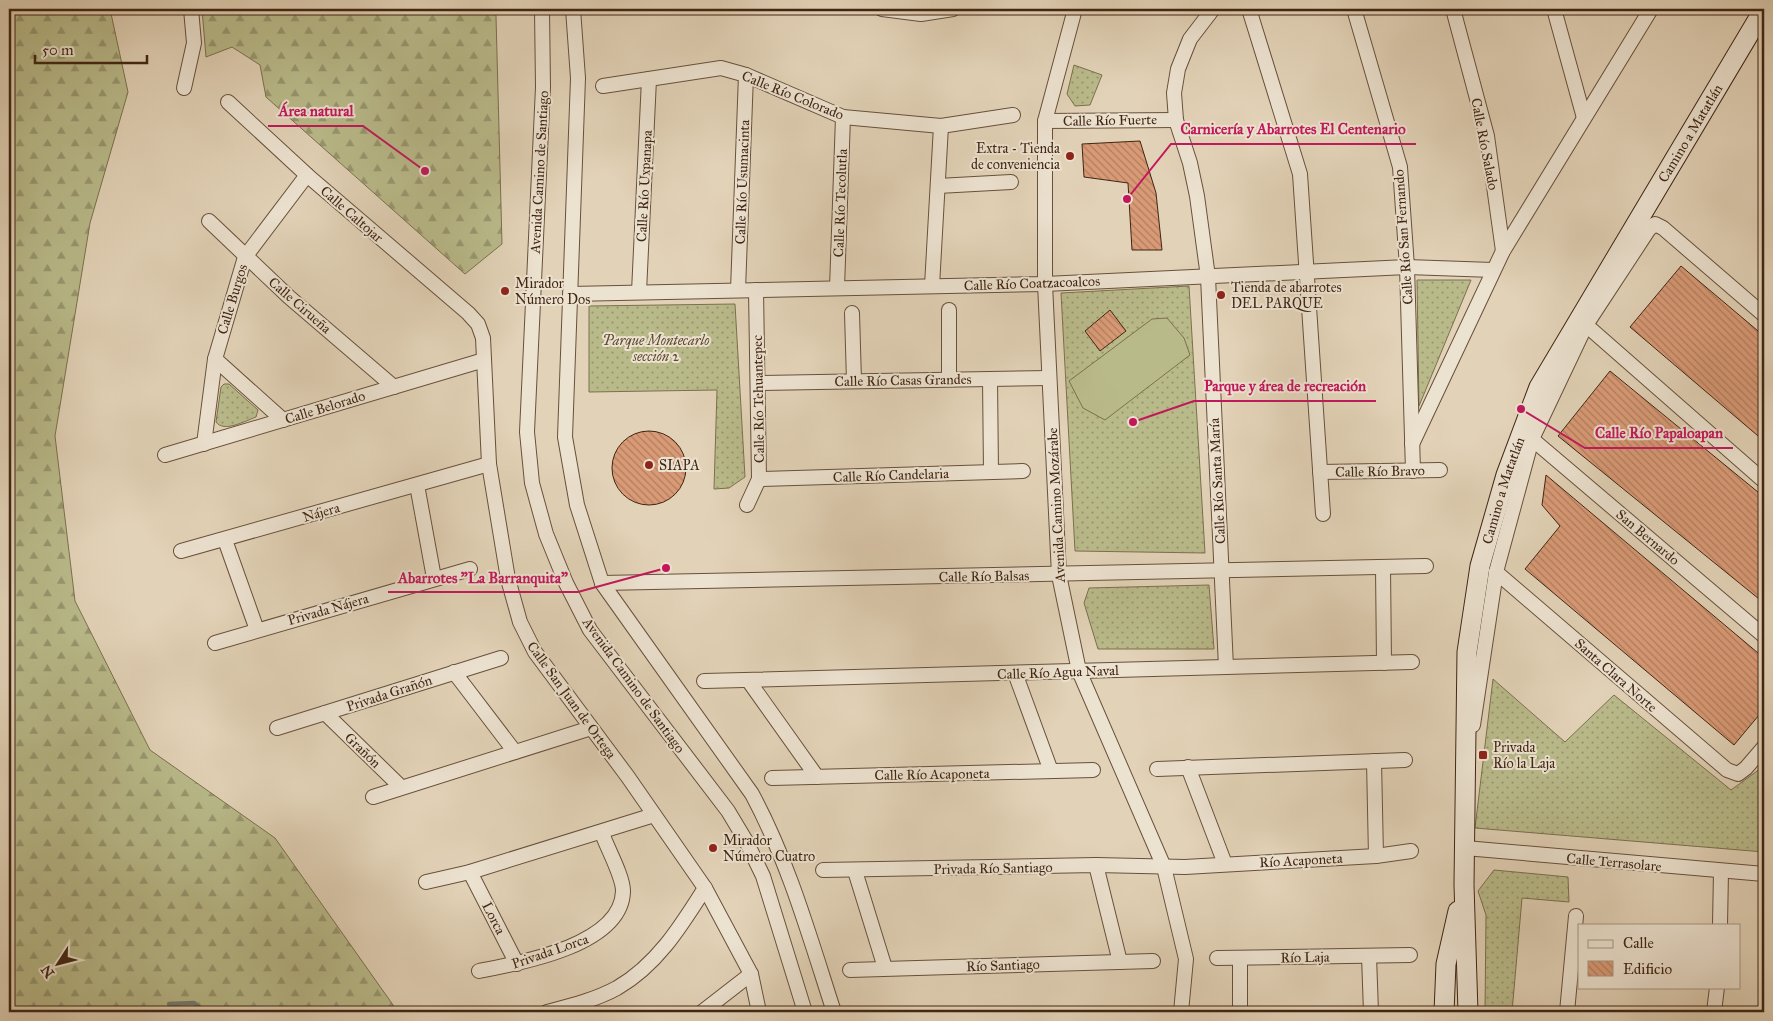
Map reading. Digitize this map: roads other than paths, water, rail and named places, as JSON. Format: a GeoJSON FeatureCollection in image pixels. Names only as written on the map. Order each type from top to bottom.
{"type":"FeatureCollection","features":[{"type":"Feature","properties":{"kind":"street"},"geometry":{"type":"LineString","coordinates":[[184,88],[194,43],[191,9]]}},
{"type":"Feature","properties":{"kind":"street","name":"Avenida Camino de Santiago"},"geometry":{"type":"LineString","coordinates":[[542,9],[543,87],[527,432],[532,483],[549,542],[566,583],[590,630],[728,811],[746,841],[763,876],[805,1012]]}},
{"type":"Feature","properties":{"kind":"street"},"geometry":{"type":"LineString","coordinates":[[573,9],[578,78],[565,437],[577,505],[602,583],[752,794],[786,865],[834,1012]]}},
{"type":"Feature","properties":{"kind":"street"},"geometry":{"type":"LineString","coordinates":[[882,9],[921,14],[953,9]]}},
{"type":"Feature","properties":{"kind":"street","name":"Avenida Camino Mozárabe"},"geometry":{"type":"LineString","coordinates":[[1075,9],[1045,121],[1045,284],[1058,575],[1079,671],[1164,867],[1186,959],[1181,1012]]}},
{"type":"Feature","properties":{"kind":"street","name":"Calle Río Santa María"},"geometry":{"type":"LineString","coordinates":[[1213,9],[1190,39],[1178,69],[1174,93],[1176,120],[1190,163],[1197,196],[1208,276],[1226,667]]}},
{"type":"Feature","properties":{"kind":"street"},"geometry":{"type":"LineString","coordinates":[[1249,9],[1300,174],[1323,514]]}},
{"type":"Feature","properties":{"kind":"street","name":"Calle Río San Fernando"},"geometry":{"type":"LineString","coordinates":[[1354,9],[1400,167],[1407,267],[1413,471]]}},
{"type":"Feature","properties":{"kind":"street","name":"Calle Río Salado"},"geometry":{"type":"LineString","coordinates":[[1453,9],[1487,136],[1503,251]]}},
{"type":"Feature","properties":{"kind":"street"},"geometry":{"type":"LineString","coordinates":[[1554,9],[1584,118]]}},
{"type":"Feature","properties":{"kind":"street"},"geometry":{"type":"LineString","coordinates":[[1412,444],[1503,251],[1651,9]]}},
{"type":"Feature","properties":{"kind":"street","name":"Camino a Matatlán"},"geometry":{"type":"LineString","coordinates":[[1468,1012],[1464,886],[1467,652],[1480,566],[1506,475],[1539,388],[1764,9]]}},
{"type":"Feature","properties":{"kind":"street","name":"Calle Río Colorado"},"geometry":{"type":"LineString","coordinates":[[603,86],[721,68],[746,75],[843,117],[941,126],[1013,115]]}},
{"type":"Feature","properties":{"kind":"street","name":"Calle Río Usumacinta"},"geometry":{"type":"LineString","coordinates":[[738,290],[746,75]]}},
{"type":"Feature","properties":{"kind":"street","name":"Calle Río Uxpanapa"},"geometry":{"type":"LineString","coordinates":[[639,292],[648,79]]}},
{"type":"Feature","properties":{"kind":"street","name":"Calle Caltojar"},"geometry":{"type":"LineString","coordinates":[[228,102],[307,175],[468,313],[478,324]]}},
{"type":"Feature","properties":{"kind":"street","name":"Calle Río Tecolutla"},"geometry":{"type":"LineString","coordinates":[[837,288],[843,117]]}},
{"type":"Feature","properties":{"kind":"street","name":"Calle Río Fuerte"},"geometry":{"type":"LineString","coordinates":[[1045,121],[1176,120]]}},
{"type":"Feature","properties":{"kind":"street"},"geometry":{"type":"LineString","coordinates":[[932,286],[941,126]]}},
{"type":"Feature","properties":{"kind":"street","name":"Calle Burgos"},"geometry":{"type":"LineString","coordinates":[[204,444],[215,359],[245,257],[307,175]]}},
{"type":"Feature","properties":{"kind":"street"},"geometry":{"type":"LineString","coordinates":[[938,186],[1011,182]]}},
{"type":"Feature","properties":{"kind":"street","name":"Calle Cirueña"},"geometry":{"type":"LineString","coordinates":[[209,222],[245,257],[394,386]]}},
{"type":"Feature","properties":{"kind":"street"},"geometry":{"type":"LineString","coordinates":[[1464,773],[1496,572],[1532,438],[1586,325],[1649,229],[1655,224],[1663,228],[1764,315]]}},
{"type":"Feature","properties":{"kind":"street","name":"Calle Río Coatzacoalcos"},"geometry":{"type":"LineString","coordinates":[[570,294],[1045,284],[1407,267],[1493,270]]}},
{"type":"Feature","properties":{"kind":"street","name":"Calle Río Tehuantepec"},"geometry":{"type":"LineString","coordinates":[[747,505],[759,479],[756,290]]}},
{"type":"Feature","properties":{"kind":"street"},"geometry":{"type":"LineString","coordinates":[[949,310],[950,379]]}},
{"type":"Feature","properties":{"kind":"street"},"geometry":{"type":"LineString","coordinates":[[852,313],[854,381]]}},
{"type":"Feature","properties":{"kind":"street","name":"Calle San Juan de Ortega"},"geometry":{"type":"LineString","coordinates":[[478,324],[483,338],[489,464],[508,579],[520,622],[534,652],[591,728],[705,888],[750,974],[759,1012]]}},
{"type":"Feature","properties":{"kind":"street"},"geometry":{"type":"LineString","coordinates":[[1586,325],[1764,481]]}},
{"type":"Feature","properties":{"kind":"street"},"geometry":{"type":"LineString","coordinates":[[215,359],[283,420]]}},
{"type":"Feature","properties":{"kind":"street","name":"Calle Belorado"},"geometry":{"type":"LineString","coordinates":[[165,455],[484,360]]}},
{"type":"Feature","properties":{"kind":"street","name":"Calle Río Casas Grandes"},"geometry":{"type":"LineString","coordinates":[[758,383],[1049,378]]}},
{"type":"Feature","properties":{"kind":"street"},"geometry":{"type":"LineString","coordinates":[[990,379],[990,472]]}},
{"type":"Feature","properties":{"kind":"street","name":"San Bernardo"},"geometry":{"type":"LineString","coordinates":[[1532,438],[1764,636]]}},
{"type":"Feature","properties":{"kind":"street","name":"Nájera"},"geometry":{"type":"LineString","coordinates":[[181,551],[489,464]]}},
{"type":"Feature","properties":{"kind":"street","name":"Calle Río Bravo"},"geometry":{"type":"LineString","coordinates":[[1320,472],[1440,470]]}},
{"type":"Feature","properties":{"kind":"street","name":"Calle Río Candelaria"},"geometry":{"type":"LineString","coordinates":[[759,479],[1023,471]]}},
{"type":"Feature","properties":{"kind":"street"},"geometry":{"type":"LineString","coordinates":[[417,485],[434,578]]}},
{"type":"Feature","properties":{"kind":"street"},"geometry":{"type":"LineString","coordinates":[[224,540],[257,630]]}},
{"type":"Feature","properties":{"kind":"street","name":"Calle Río Balsas"},"geometry":{"type":"LineString","coordinates":[[602,583],[1426,566]]}},
{"type":"Feature","properties":{"kind":"street"},"geometry":{"type":"LineString","coordinates":[[1383,567],[1384,663]]}},
{"type":"Feature","properties":{"kind":"street","name":"Privada Nájera"},"geometry":{"type":"LineString","coordinates":[[215,644],[257,630],[470,569]]}},
{"type":"Feature","properties":{"kind":"street","name":"Santa Clara Norte"},"geometry":{"type":"LineString","coordinates":[[1496,572],[1727,770],[1738,774],[1746,768],[1764,747]]}},
{"type":"Feature","properties":{"kind":"street","name":"Privada Grañón"},"geometry":{"type":"LineString","coordinates":[[277,728],[501,658]]}},
{"type":"Feature","properties":{"kind":"street","name":"Calle Río Agua Naval"},"geometry":{"type":"LineString","coordinates":[[704,682],[1412,662]]}},
{"type":"Feature","properties":{"kind":"street"},"geometry":{"type":"LineString","coordinates":[[454,672],[515,752]]}},
{"type":"Feature","properties":{"kind":"street"},"geometry":{"type":"LineString","coordinates":[[1015,673],[1051,771]]}},
{"type":"Feature","properties":{"kind":"street"},"geometry":{"type":"LineString","coordinates":[[748,680],[818,777]]}},
{"type":"Feature","properties":{"kind":"street","name":"Grañón"},"geometry":{"type":"LineString","coordinates":[[325,713],[401,787]]}},
{"type":"Feature","properties":{"kind":"street"},"geometry":{"type":"LineString","coordinates":[[373,797],[591,728]]}},
{"type":"Feature","properties":{"kind":"street"},"geometry":{"type":"LineString","coordinates":[[1157,769],[1405,760]]}},
{"type":"Feature","properties":{"kind":"street"},"geometry":{"type":"LineString","coordinates":[[1374,761],[1376,856]]}},
{"type":"Feature","properties":{"kind":"street"},"geometry":{"type":"LineString","coordinates":[[1188,767],[1225,864]]}},
{"type":"Feature","properties":{"kind":"street","name":"Calle Río Acaponeta"},"geometry":{"type":"LineString","coordinates":[[772,778],[1093,770]]}},
{"type":"Feature","properties":{"kind":"street"},"geometry":{"type":"LineString","coordinates":[[426,882],[470,872],[602,833],[654,815]]}},
{"type":"Feature","properties":{"kind":"street","name":"Privada Lorca"},"geometry":{"type":"LineString","coordinates":[[480,971],[518,964],[587,940],[600,932],[612,919],[622,904],[623,888],[602,833]]}},
{"type":"Feature","properties":{"kind":"street","name":"Calle Terrasolare"},"geometry":{"type":"LineString","coordinates":[[1465,848],[1721,872],[1764,874]]}},
{"type":"Feature","properties":{"kind":"street","name":"Río Acaponeta"},"geometry":{"type":"LineString","coordinates":[[1164,867],[1376,856],[1411,851]]}},
{"type":"Feature","properties":{"kind":"street"},"geometry":{"type":"LineString","coordinates":[[1096,865],[1120,962]]}},
{"type":"Feature","properties":{"kind":"street","name":"Privada Río Santiago"},"geometry":{"type":"LineString","coordinates":[[823,870],[855,871],[1096,865],[1164,867]]}},
{"type":"Feature","properties":{"kind":"street"},"geometry":{"type":"LineString","coordinates":[[855,871],[886,968]]}},
{"type":"Feature","properties":{"kind":"street","name":"Lorca"},"geometry":{"type":"LineString","coordinates":[[470,872],[518,964]]}},
{"type":"Feature","properties":{"kind":"street"},"geometry":{"type":"LineString","coordinates":[[1720,924],[1721,872]]}},
{"type":"Feature","properties":{"kind":"street","name":"Camino a Matatlán"},"geometry":{"type":"LineString","coordinates":[[1444,1012],[1446,964],[1464,886]]}},
{"type":"Feature","properties":{"kind":"street"},"geometry":{"type":"LineString","coordinates":[[547,1012],[591,999],[616,988],[642,970],[661,952],[680,929],[705,888]]}},
{"type":"Feature","properties":{"kind":"street"},"geometry":{"type":"LineString","coordinates":[[1567,1012],[1576,955],[1576,916]]}},
{"type":"Feature","properties":{"kind":"street","name":"Río Laja"},"geometry":{"type":"LineString","coordinates":[[1217,958],[1410,955]]}},
{"type":"Feature","properties":{"kind":"street"},"geometry":{"type":"LineString","coordinates":[[1369,956],[1371,1012]]}},
{"type":"Feature","properties":{"kind":"street"},"geometry":{"type":"LineString","coordinates":[[1240,958],[1240,1012]]}},
{"type":"Feature","properties":{"kind":"street","name":"Río Santiago"},"geometry":{"type":"LineString","coordinates":[[850,970],[1153,961]]}},
{"type":"Feature","properties":{"kind":"street"},"geometry":{"type":"LineString","coordinates":[[702,1012],[750,974]]}},
{"type":"Feature","properties":{"kind":"street"},"geometry":{"type":"LineString","coordinates":[[1714,1012],[1716,988]]}},
{"type":"Feature","properties":{"kind":"waterway"},"geometry":{"type":"LineString","coordinates":[[169,1004],[194,1003],[205,1012]]}},
{"type":"Feature","properties":{"kind":"place","name":"Extra - Tienda de conveniencia"},"geometry":{"type":"Point","coordinates":[1070,156]}},
{"type":"Feature","properties":{"kind":"place","name":"Área natural"},"geometry":{"type":"Point","coordinates":[425,171]}},
{"type":"Feature","properties":{"kind":"place","name":"Carnicería y Abarrotes El Centenario"},"geometry":{"type":"Point","coordinates":[1127,199]}},
{"type":"Feature","properties":{"kind":"place","name":"Mirador Número Dos"},"geometry":{"type":"Point","coordinates":[505,291]}},
{"type":"Feature","properties":{"kind":"place","name":"Tienda de abarrotes DEL PARQUE"},"geometry":{"type":"Point","coordinates":[1221,295]}},
{"type":"Feature","properties":{"kind":"place","name":"Calle Río Papaloapan"},"geometry":{"type":"Point","coordinates":[1521,409]}},
{"type":"Feature","properties":{"kind":"place","name":"Parque y área de recreación"},"geometry":{"type":"Point","coordinates":[1133,422]}},
{"type":"Feature","properties":{"kind":"place","name":"SIAPA"},"geometry":{"type":"Point","coordinates":[649,465]}},
{"type":"Feature","properties":{"kind":"place","name":"Abarrotes \"La Barranquita\""},"geometry":{"type":"Point","coordinates":[666,568]}},
{"type":"Feature","properties":{"kind":"place","name":"Privada Río la Laja"},"geometry":{"type":"Point","coordinates":[1483,755]}},
{"type":"Feature","properties":{"kind":"place","name":"Mirador Número Cuatro"},"geometry":{"type":"Point","coordinates":[713,848]}},
{"type":"Feature","properties":{"kind":"park label","name":"Parque Montecarlo sección 2"},"geometry":{"type":"Point","coordinates":[656,348]}}]}
